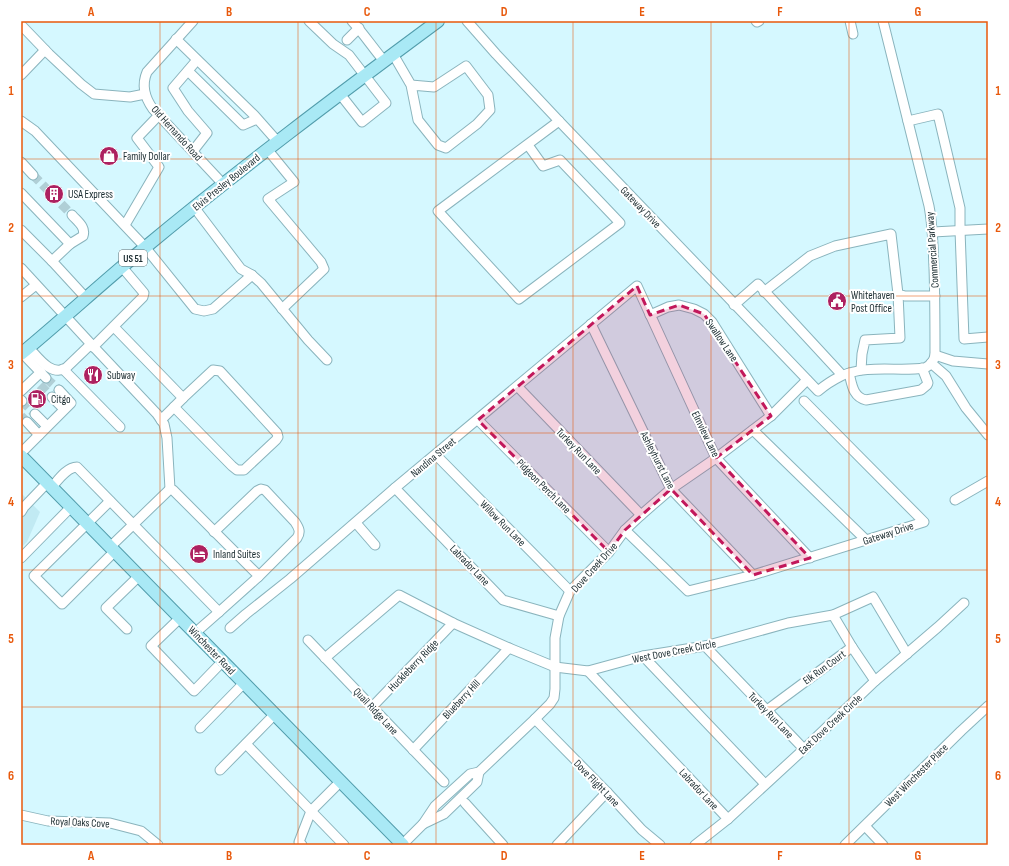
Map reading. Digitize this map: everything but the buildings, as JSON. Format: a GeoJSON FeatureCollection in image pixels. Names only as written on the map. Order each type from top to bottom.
{"type":"FeatureCollection","features":[{"type":"Feature","properties":{"kind":"main road","name":"Elvis Presley Boulevard"},"geometry":{"type":"LineString","coordinates":[[24,352],[145,247],[194,207],[277,141],[438,21]]}},
{"type":"Feature","properties":{"kind":"main road","name":"Winchester Road"},"geometry":{"type":"LineString","coordinates":[[22,459],[50,485],[403,845]]}},
{"type":"Feature","properties":{"kind":"street","name":"Old Hernando Road"},"geometry":{"type":"LineString","coordinates":[[193,21],[147,72],[144,85],[145,94],[148,102],[159,115],[223,184]]}},
{"type":"Feature","properties":{"kind":"street"},"geometry":{"type":"LineString","coordinates":[[309,21],[332,44],[349,55],[386,103],[362,122],[340,94]]}},
{"type":"Feature","properties":{"kind":"street"},"geometry":{"type":"LineString","coordinates":[[352,21],[367,40],[388,58],[411,85],[418,120],[438,145],[446,148],[477,124],[490,110],[488,95],[466,66],[434,87],[411,85]]}},
{"type":"Feature","properties":{"kind":"street","name":"Gateway Drive"},"geometry":{"type":"LineString","coordinates":[[467,21],[559,121],[818,391],[833,380],[846,374]]}},
{"type":"Feature","properties":{"kind":"street"},"geometry":{"type":"LineString","coordinates":[[850,21],[853,34]]}},
{"type":"Feature","properties":{"kind":"street","name":"Commercial Parkway"},"geometry":{"type":"LineString","coordinates":[[883,21],[930,206],[933,232],[935,296],[933,359]]}},
{"type":"Feature","properties":{"kind":"street"},"geometry":{"type":"LineString","coordinates":[[21,25],[45,50],[81,84],[94,94],[130,97],[145,94]]}},
{"type":"Feature","properties":{"kind":"street"},"geometry":{"type":"LineString","coordinates":[[347,40],[359,28]]}},
{"type":"Feature","properties":{"kind":"street"},"geometry":{"type":"LineString","coordinates":[[176,39],[258,119],[277,141]]}},
{"type":"Feature","properties":{"kind":"street"},"geometry":{"type":"LineString","coordinates":[[21,75],[45,50]]}},
{"type":"Feature","properties":{"kind":"street"},"geometry":{"type":"LineString","coordinates":[[193,151],[207,133],[188,111],[173,88],[199,61]]}},
{"type":"Feature","properties":{"kind":"street"},"geometry":{"type":"LineString","coordinates":[[188,71],[243,125],[258,119]]}},
{"type":"Feature","properties":{"kind":"street"},"geometry":{"type":"LineString","coordinates":[[908,121],[938,114],[960,208],[964,339],[988,337]]}},
{"type":"Feature","properties":{"kind":"street"},"geometry":{"type":"LineString","coordinates":[[125,226],[159,167],[137,138],[159,115]]}},
{"type":"Feature","properties":{"kind":"street"},"geometry":{"type":"LineString","coordinates":[[21,121],[35,131],[145,247],[195,309],[204,311],[213,309],[252,275]]}},
{"type":"Feature","properties":{"kind":"street"},"geometry":{"type":"LineString","coordinates":[[528,145],[543,166],[560,160],[620,223],[519,299],[438,211],[559,121]]}},
{"type":"Feature","properties":{"kind":"street"},"geometry":{"type":"LineString","coordinates":[[267,149],[294,182],[268,199],[321,262],[324,269],[282,309]]}},
{"type":"Feature","properties":{"kind":"street"},"geometry":{"type":"LineString","coordinates":[[22,167],[33,175]]}},
{"type":"Feature","properties":{"kind":"street"},"geometry":{"type":"LineString","coordinates":[[21,193],[70,244]]}},
{"type":"Feature","properties":{"kind":"street"},"geometry":{"type":"LineString","coordinates":[[194,207],[241,269],[252,275],[261,284],[308,340],[327,360]]}},
{"type":"Feature","properties":{"kind":"street"},"geometry":{"type":"LineString","coordinates":[[52,262],[70,244],[84,236],[84,228],[72,215]]}},
{"type":"Feature","properties":{"kind":"street"},"geometry":{"type":"LineString","coordinates":[[933,232],[988,229]]}},
{"type":"Feature","properties":{"kind":"street"},"geometry":{"type":"LineString","coordinates":[[21,230],[86,298]]}},
{"type":"Feature","properties":{"kind":"street"},"geometry":{"type":"LineString","coordinates":[[764,292],[810,256],[835,246],[891,234],[898,294],[900,338],[865,340],[861,370]]}},
{"type":"Feature","properties":{"kind":"street"},"geometry":{"type":"LineString","coordinates":[[24,352],[48,367],[56,370],[62,370],[114,327],[144,295],[144,293],[122,267]]}},
{"type":"Feature","properties":{"kind":"street"},"geometry":{"type":"LineString","coordinates":[[21,268],[92,346],[157,414],[164,424],[167,438],[170,489],[133,525],[62,604],[34,576],[110,501]]}},
{"type":"Feature","properties":{"kind":"street"},"geometry":{"type":"LineString","coordinates":[[734,304],[758,284],[764,292],[846,374],[855,394],[860,399],[866,400],[921,390],[928,383],[922,368]]}},
{"type":"Feature","properties":{"kind":"street"},"geometry":{"type":"LineString","coordinates":[[21,297],[36,285]]}},
{"type":"Feature","properties":{"kind":"street","name":"Elmview Lane"},"geometry":{"type":"LineString","coordinates":[[637,286],[716,458],[810,558]]}},
{"type":"Feature","properties":{"kind":"street","name":"Nandina Street"},"geometry":{"type":"LineString","coordinates":[[230,628],[637,286]]}},
{"type":"Feature","properties":{"kind":"street"},"geometry":{"type":"LineString","coordinates":[[898,294],[905,296],[935,296]]}},
{"type":"Feature","properties":{"kind":"street","name":"Swallow Lane"},"geometry":{"type":"LineString","coordinates":[[650,315],[668,306],[679,305],[694,309],[704,314],[712,322],[772,416]]}},
{"type":"Feature","properties":{"kind":"street","name":"Ashleyhurst Lane"},"geometry":{"type":"LineString","coordinates":[[591,324],[671,489],[753,575]]}},
{"type":"Feature","properties":{"kind":"street"},"geometry":{"type":"LineString","coordinates":[[114,327],[183,398]]}},
{"type":"Feature","properties":{"kind":"street"},"geometry":{"type":"LineString","coordinates":[[21,390],[37,382],[44,375],[24,352]]}},
{"type":"Feature","properties":{"kind":"street"},"geometry":{"type":"LineString","coordinates":[[846,374],[861,370],[873,369],[922,368],[929,366],[933,359]]}},
{"type":"Feature","properties":{"kind":"street"},"geometry":{"type":"LineString","coordinates":[[933,359],[988,364]]}},
{"type":"Feature","properties":{"kind":"street"},"geometry":{"type":"LineString","coordinates":[[933,359],[946,376],[966,408],[988,435]]}},
{"type":"Feature","properties":{"kind":"street"},"geometry":{"type":"LineString","coordinates":[[63,369],[120,427]]}},
{"type":"Feature","properties":{"kind":"street"},"geometry":{"type":"LineString","coordinates":[[161,420],[174,407],[183,398],[213,370],[216,370],[220,371],[277,433],[278,437],[244,470],[237,470],[174,407]]}},
{"type":"Feature","properties":{"kind":"street","name":"Dove Creek Drive"},"geometry":{"type":"LineString","coordinates":[[555,667],[555,638],[559,616],[570,591],[609,552],[625,530],[641,515],[671,489],[716,458],[772,416],[807,380]]}},
{"type":"Feature","properties":{"kind":"street","name":"Turkey Run Lane"},"geometry":{"type":"LineString","coordinates":[[518,387],[641,515]]}},
{"type":"Feature","properties":{"kind":"street"},"geometry":{"type":"LineString","coordinates":[[22,459],[39,435],[71,403],[59,390]]}},
{"type":"Feature","properties":{"kind":"street"},"geometry":{"type":"LineString","coordinates":[[52,397],[64,409]]}},
{"type":"Feature","properties":{"kind":"street","name":"Gateway Drive"},"geometry":{"type":"LineString","coordinates":[[625,530],[688,592],[753,575],[924,522],[804,401]]}},
{"type":"Feature","properties":{"kind":"street"},"geometry":{"type":"LineString","coordinates":[[35,414],[47,426]]}},
{"type":"Feature","properties":{"kind":"street","name":"Pidgeon Perch Lane"},"geometry":{"type":"LineString","coordinates":[[478,420],[609,552]]}},
{"type":"Feature","properties":{"kind":"street"},"geometry":{"type":"LineString","coordinates":[[27,422],[39,435]]}},
{"type":"Feature","properties":{"kind":"street"},"geometry":{"type":"LineString","coordinates":[[753,430],[866,540]]}},
{"type":"Feature","properties":{"kind":"street","name":"Willow Run Lane"},"geometry":{"type":"LineString","coordinates":[[436,455],[570,591]]}},
{"type":"Feature","properties":{"kind":"street"},"geometry":{"type":"LineString","coordinates":[[21,512],[24,507],[69,469],[77,467],[219,612]]}},
{"type":"Feature","properties":{"kind":"street"},"geometry":{"type":"LineString","coordinates":[[954,500],[988,481]]}},
{"type":"Feature","properties":{"kind":"street","name":"Labrador Lane"},"geometry":{"type":"LineString","coordinates":[[395,488],[503,600],[559,616]]}},
{"type":"Feature","properties":{"kind":"street"},"geometry":{"type":"LineString","coordinates":[[170,489],[173,490],[256,573],[258,577]]}},
{"type":"Feature","properties":{"kind":"street"},"geometry":{"type":"LineString","coordinates":[[195,633],[258,577],[297,538],[299,528],[265,490],[261,489],[257,491],[214,532]]}},
{"type":"Feature","properties":{"kind":"street"},"geometry":{"type":"LineString","coordinates":[[21,558],[71,507]]}},
{"type":"Feature","properties":{"kind":"street"},"geometry":{"type":"LineString","coordinates":[[356,523],[375,545]]}},
{"type":"Feature","properties":{"kind":"street"},"geometry":{"type":"LineString","coordinates":[[127,629],[106,608],[139,576]]}},
{"type":"Feature","properties":{"kind":"street"},"geometry":{"type":"LineString","coordinates":[[325,658],[399,595],[453,623],[555,667],[554,698],[550,704],[478,772],[470,774],[435,806],[423,824],[403,845]]}},
{"type":"Feature","properties":{"kind":"street","name":"West Dove Creek Circle"},"geometry":{"type":"LineString","coordinates":[[555,667],[588,671],[643,656],[705,646],[788,624],[833,615],[873,597],[907,654]]}},
{"type":"Feature","properties":{"kind":"street","name":"East Dove Creek Circle"},"geometry":{"type":"LineString","coordinates":[[695,845],[728,819],[875,681],[964,603]]}},
{"type":"Feature","properties":{"kind":"street","name":"Elk Run Court"},"geometry":{"type":"LineString","coordinates":[[766,710],[852,647],[833,615]]}},
{"type":"Feature","properties":{"kind":"street"},"geometry":{"type":"LineString","coordinates":[[180,618],[151,646],[194,691],[223,661]]}},
{"type":"Feature","properties":{"kind":"street","name":"Huckleberry Ridge"},"geometry":{"type":"LineString","coordinates":[[372,707],[453,623]]}},
{"type":"Feature","properties":{"kind":"street","name":"Quail Ridge Lane"},"geometry":{"type":"LineString","coordinates":[[308,640],[444,782]]}},
{"type":"Feature","properties":{"kind":"street","name":"Turkey Run Lane"},"geometry":{"type":"LineString","coordinates":[[705,646],[804,749]]}},
{"type":"Feature","properties":{"kind":"street"},"geometry":{"type":"LineString","coordinates":[[852,647],[875,681]]}},
{"type":"Feature","properties":{"kind":"street","name":"Blueberry Hill"},"geometry":{"type":"LineString","coordinates":[[413,750],[509,648]]}},
{"type":"Feature","properties":{"kind":"street"},"geometry":{"type":"LineString","coordinates":[[643,656],[765,784]]}},
{"type":"Feature","properties":{"kind":"street","name":"Labrador Lane"},"geometry":{"type":"LineString","coordinates":[[588,671],[728,819]]}},
{"type":"Feature","properties":{"kind":"street"},"geometry":{"type":"LineString","coordinates":[[200,728],[244,683]]}},
{"type":"Feature","properties":{"kind":"street","name":"West Winchester Place"},"geometry":{"type":"LineString","coordinates":[[845,845],[955,736],[988,706]]}},
{"type":"Feature","properties":{"kind":"street"},"geometry":{"type":"LineString","coordinates":[[220,770],[275,714]]}},
{"type":"Feature","properties":{"kind":"street","name":"Dove Flight Lane"},"geometry":{"type":"LineString","coordinates":[[535,719],[642,830],[660,845]]}},
{"type":"Feature","properties":{"kind":"street"},"geometry":{"type":"LineString","coordinates":[[246,744],[344,845]]}},
{"type":"Feature","properties":{"kind":"street"},"geometry":{"type":"LineString","coordinates":[[423,824],[444,814],[462,801],[477,782],[478,772]]}},
{"type":"Feature","properties":{"kind":"street"},"geometry":{"type":"LineString","coordinates":[[302,845],[299,842],[311,811],[341,781]]}},
{"type":"Feature","properties":{"kind":"street"},"geometry":{"type":"LineString","coordinates":[[452,790],[503,845]]}},
{"type":"Feature","properties":{"kind":"street"},"geometry":{"type":"LineString","coordinates":[[557,845],[607,792]]}},
{"type":"Feature","properties":{"kind":"street","name":"Royal Oaks Cove"},"geometry":{"type":"LineString","coordinates":[[21,815],[48,821],[110,823],[141,831],[158,845]]}},
{"type":"Feature","properties":{"kind":"street"},"geometry":{"type":"LineString","coordinates":[[865,826],[883,845]]}},
{"type":"Feature","properties":{"kind":"highlighted area"},"geometry":{"type":"Polygon","coordinates":[[[637,286],[650,315],[679,305],[704,314],[771,416],[716,458],[810,558],[753,575],[671,489],[625,530],[609,552],[478,420],[637,286]]]}},
{"type":"Feature","properties":{"kind":"shaded area"},"geometry":{"type":"Polygon","coordinates":[[[21,493],[40,512],[27,542],[21,548],[21,493]]]}},
{"type":"Feature","properties":{"kind":"tunnel"},"geometry":{"type":"LineString","coordinates":[[33,175],[72,215]]}},
{"type":"Feature","properties":{"kind":"tunnel"},"geometry":{"type":"LineString","coordinates":[[46,378],[59,390]]}},
{"type":"Feature","properties":{"kind":"tunnel"},"geometry":{"type":"LineString","coordinates":[[40,385],[52,397]]}},
{"type":"Feature","properties":{"kind":"tunnel"},"geometry":{"type":"LineString","coordinates":[[22,401],[35,414]]}},
{"type":"Feature","properties":{"kind":"tunnel"},"geometry":{"type":"LineString","coordinates":[[21,416],[27,422]]}},
{"type":"Feature","properties":{"kind":"place","name":"Family Dollar"},"geometry":{"type":"Point","coordinates":[109,156]}},
{"type":"Feature","properties":{"kind":"place","name":"USA Express"},"geometry":{"type":"Point","coordinates":[54,194]}},
{"type":"Feature","properties":{"kind":"place","name":"Whitehaven Post Office"},"geometry":{"type":"Point","coordinates":[837,301]}},
{"type":"Feature","properties":{"kind":"place","name":"Subway"},"geometry":{"type":"Point","coordinates":[93,375]}},
{"type":"Feature","properties":{"kind":"place","name":"Citgo"},"geometry":{"type":"Point","coordinates":[37,399]}},
{"type":"Feature","properties":{"kind":"place","name":"Inland Suites"},"geometry":{"type":"Point","coordinates":[199,554]}}]}
